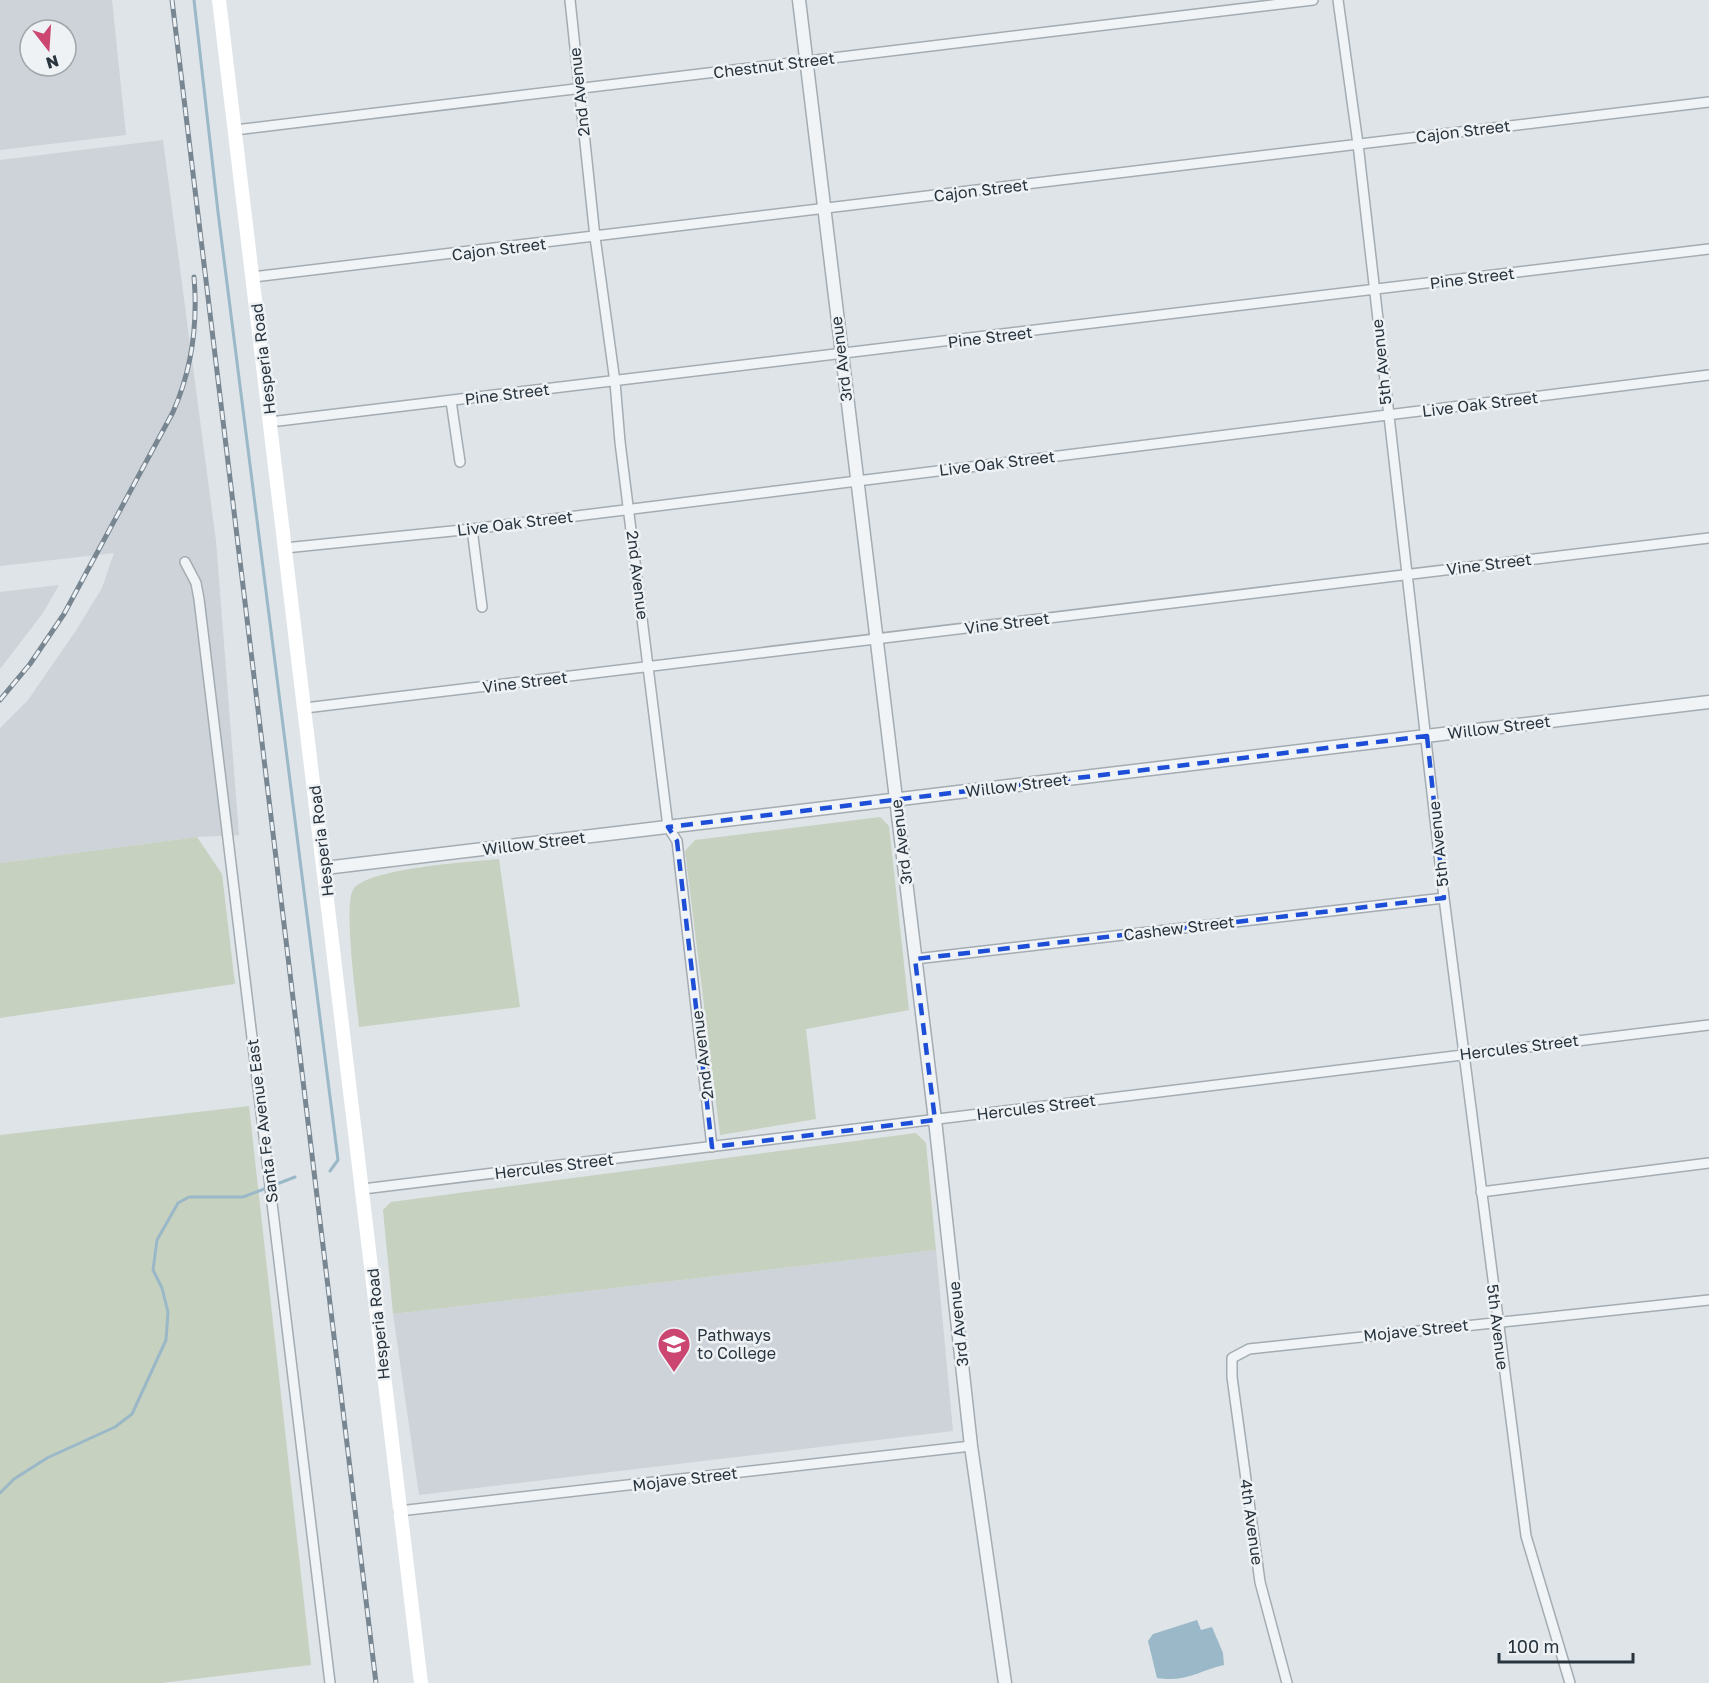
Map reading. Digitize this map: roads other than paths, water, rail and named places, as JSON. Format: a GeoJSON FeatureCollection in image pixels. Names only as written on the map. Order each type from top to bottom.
{"type":"FeatureCollection","features":[{"type":"Feature","properties":{"kind":"main road","name":"Hesperia Road"},"geometry":{"type":"LineString","coordinates":[[219,0],[325,868],[421,1683]]}},
{"type":"Feature","properties":{"kind":"street","name":"2nd Avenue"},"geometry":{"type":"LineString","coordinates":[[570,0],[595,237],[615,381],[668,827],[677,841],[712,1147]]}},
{"type":"Feature","properties":{"kind":"street","name":"3rd Avenue"},"geometry":{"type":"LineString","coordinates":[[799,0],[935,1120],[971,1446],[1005,1683]]}},
{"type":"Feature","properties":{"kind":"street","name":"Chestnut Street"},"geometry":{"type":"LineString","coordinates":[[235,130],[1313,0]]}},
{"type":"Feature","properties":{"kind":"street","name":"5th Avenue"},"geometry":{"type":"LineString","coordinates":[[1338,0],[1358,144],[1387,415],[1427,736],[1444,898],[1526,1536],[1570,1683]]}},
{"type":"Feature","properties":{"kind":"street","name":"Cajon Street"},"geometry":{"type":"LineString","coordinates":[[253,277],[1709,102]]}},
{"type":"Feature","properties":{"kind":"street","name":"Pine Street"},"geometry":{"type":"LineString","coordinates":[[270,423],[1709,249]]}},
{"type":"Feature","properties":{"kind":"street","name":"Live Oak Street"},"geometry":{"type":"LineString","coordinates":[[285,548],[472,529],[1709,375]]}},
{"type":"Feature","properties":{"kind":"street"},"geometry":{"type":"LineString","coordinates":[[451,401],[460,462]]}},
{"type":"Feature","properties":{"kind":"street"},"geometry":{"type":"LineString","coordinates":[[472,529],[482,607]]}},
{"type":"Feature","properties":{"kind":"street","name":"Vine Street"},"geometry":{"type":"LineString","coordinates":[[305,708],[1709,538]]}},
{"type":"Feature","properties":{"kind":"street","name":"Santa Fe Avenue East"},"geometry":{"type":"LineString","coordinates":[[185,562],[196,583],[199,599],[330,1683]]}},
{"type":"Feature","properties":{"kind":"street","name":"Willow Street"},"geometry":{"type":"LineString","coordinates":[[325,868],[1709,702]]}},
{"type":"Feature","properties":{"kind":"street","name":"Cashew Street"},"geometry":{"type":"LineString","coordinates":[[915,959],[1444,898]]}},
{"type":"Feature","properties":{"kind":"street","name":"Hercules Street"},"geometry":{"type":"LineString","coordinates":[[363,1189],[1709,1025]]}},
{"type":"Feature","properties":{"kind":"street"},"geometry":{"type":"LineString","coordinates":[[1481,1192],[1709,1163]]}},
{"type":"Feature","properties":{"kind":"street","name":"Mojave Street"},"geometry":{"type":"LineString","coordinates":[[1232,1358],[1249,1348],[1709,1300]]}},
{"type":"Feature","properties":{"kind":"street","name":"4th Avenue"},"geometry":{"type":"LineString","coordinates":[[1232,1358],[1232,1377],[1260,1582],[1287,1683]]}},
{"type":"Feature","properties":{"kind":"street","name":"Mojave Street"},"geometry":{"type":"LineString","coordinates":[[399,1510],[971,1446]]}},
{"type":"Feature","properties":{"kind":"water"},"geometry":{"type":"Polygon","coordinates":[[[1197,1620],[1201,1630],[1212,1627],[1223,1653],[1224,1665],[1176,1679],[1157,1678],[1148,1641],[1153,1634],[1197,1620]]]}},
{"type":"Feature","properties":{"kind":"waterway"},"geometry":{"type":"LineString","coordinates":[[194,0],[218,212],[338,1160],[330,1171]]}},
{"type":"Feature","properties":{"kind":"waterway"},"geometry":{"type":"LineString","coordinates":[[0,1493],[14,1479],[47,1458],[115,1427],[132,1414],[166,1340],[168,1312],[162,1288],[153,1270],[157,1240],[178,1203],[189,1197],[243,1197],[295,1177]]}},
{"type":"Feature","properties":{"kind":"railway"},"geometry":{"type":"LineString","coordinates":[[172,0],[376,1683]]}},
{"type":"Feature","properties":{"kind":"railway"},"geometry":{"type":"LineString","coordinates":[[0,700],[30,664],[64,614],[173,412],[185,379],[192,346],[195,312],[194,277]]}},
{"type":"Feature","properties":{"kind":"place","name":"Pathways to College"},"geometry":{"type":"Point","coordinates":[674,1373]}}]}
